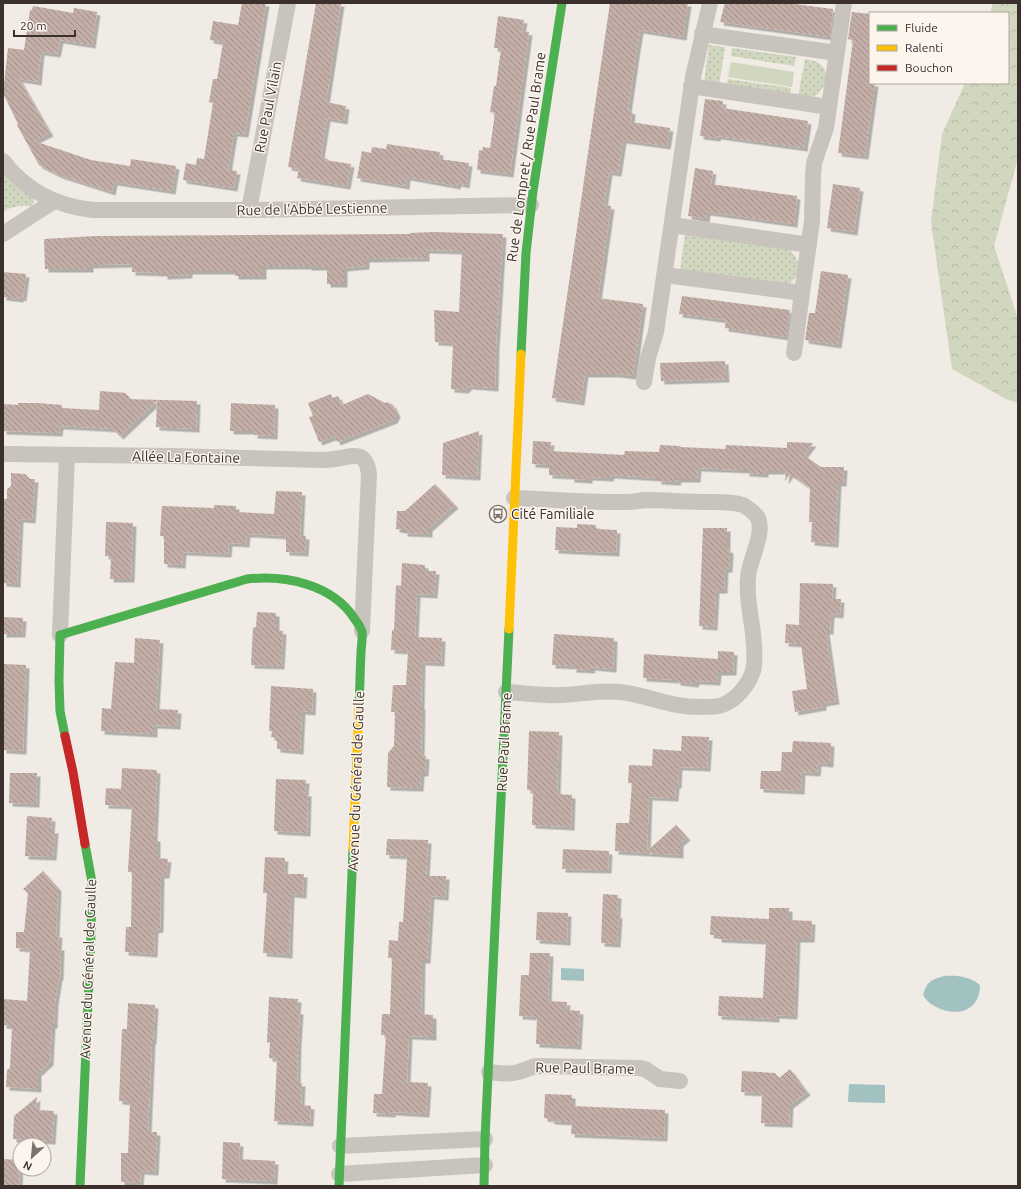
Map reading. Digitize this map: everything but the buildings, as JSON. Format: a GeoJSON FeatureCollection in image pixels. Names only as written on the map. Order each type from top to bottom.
{"type":"FeatureCollection","features":[{"type":"Feature","properties":{"kind":"street","name":"Rue Paul Vilain"},"geometry":{"type":"LineString","coordinates":[[249,210],[288,3]]}},
{"type":"Feature","properties":{"kind":"street","name":"Rue de Lompret / Rue Paul Brame"},"geometry":{"type":"LineString","coordinates":[[518,411],[526,253],[531,205],[562,3]]}},
{"type":"Feature","properties":{"kind":"street"},"geometry":{"type":"LineString","coordinates":[[644,382],[648,358],[656,332],[691,86],[710,3]]}},
{"type":"Feature","properties":{"kind":"street"},"geometry":{"type":"LineString","coordinates":[[794,353],[812,220],[812,175],[814,163],[826,128],[844,3]]}},
{"type":"Feature","properties":{"kind":"street"},"geometry":{"type":"LineString","coordinates":[[702,34],[837,53]]}},
{"type":"Feature","properties":{"kind":"street"},"geometry":{"type":"LineString","coordinates":[[691,86],[829,107]]}},
{"type":"Feature","properties":{"kind":"street","name":"Rue de l'Abbé Lestienne"},"geometry":{"type":"LineString","coordinates":[[3,161],[25,183],[35,190],[54,200],[77,208],[93,210],[249,210],[531,205]]}},
{"type":"Feature","properties":{"kind":"street"},"geometry":{"type":"LineString","coordinates":[[3,234],[54,200]]}},
{"type":"Feature","properties":{"kind":"street"},"geometry":{"type":"LineString","coordinates":[[672,225],[809,245]]}},
{"type":"Feature","properties":{"kind":"street"},"geometry":{"type":"LineString","coordinates":[[665,275],[802,294]]}},
{"type":"Feature","properties":{"kind":"street","name":"Rue Paul Brame"},"geometry":{"type":"LineString","coordinates":[[484,1186],[518,411]]}},
{"type":"Feature","properties":{"kind":"street","name":"Allée La Fontaine"},"geometry":{"type":"LineString","coordinates":[[3,454],[174,456],[322,460],[331,460],[353,455],[359,456],[366,462]]}},
{"type":"Feature","properties":{"kind":"street","name":"Avenue du Général de Gaulle"},"geometry":{"type":"LineString","coordinates":[[67,455],[60,635],[60,711],[73,772],[92,882],[91,943],[80,1186]]}},
{"type":"Feature","properties":{"kind":"street","name":"Avenue du Général de Gaulle"},"geometry":{"type":"LineString","coordinates":[[366,462],[369,474],[339,1180],[484,1165]]}},
{"type":"Feature","properties":{"kind":"street"},"geometry":{"type":"LineString","coordinates":[[506,692],[564,695],[608,691],[633,694],[662,702],[690,707],[719,706],[732,699],[742,690],[753,670],[754,660],[754,642],[748,591],[748,577],[750,564],[759,536],[759,528],[758,519],[743,505],[728,502],[646,500],[598,502],[514,498]]}},
{"type":"Feature","properties":{"kind":"street"},"geometry":{"type":"LineString","coordinates":[[60,635],[246,579],[263,577],[302,583],[326,593],[346,608],[362,631]]}},
{"type":"Feature","properties":{"kind":"street","name":"Rue Paul Brame"},"geometry":{"type":"LineString","coordinates":[[489,1072],[510,1073],[536,1066],[639,1068],[645,1069],[660,1078],[680,1081]]}},
{"type":"Feature","properties":{"kind":"street"},"geometry":{"type":"LineString","coordinates":[[340,1146],[485,1139]]}},
{"type":"Feature","properties":{"kind":"green space"},"geometry":{"type":"Polygon","coordinates":[[[993,3],[1018,3],[1018,158],[994,246],[1018,319],[1018,403],[1006,399],[952,369],[931,222],[942,134],[965,84],[1009,84],[1009,12],[990,12],[993,3]]]}},
{"type":"Feature","properties":{"kind":"green space"},"geometry":{"type":"Polygon","coordinates":[[[709,45],[725,47],[719,85],[704,83],[709,45]]]}},
{"type":"Feature","properties":{"kind":"green space"},"geometry":{"type":"Polygon","coordinates":[[[732,48],[796,57],[794,66],[731,56],[732,48]]]}},
{"type":"Feature","properties":{"kind":"green space"},"geometry":{"type":"Polygon","coordinates":[[[805,59],[820,64],[826,74],[826,79],[822,89],[818,93],[808,98],[802,98],[798,97],[805,59]]]}},
{"type":"Feature","properties":{"kind":"green space"},"geometry":{"type":"Polygon","coordinates":[[[731,62],[794,72],[792,87],[728,77],[731,62]]]}},
{"type":"Feature","properties":{"kind":"green space"},"geometry":{"type":"Polygon","coordinates":[[[728,79],[791,88],[790,96],[726,87],[728,79]]]}},
{"type":"Feature","properties":{"kind":"green space"},"geometry":{"type":"Polygon","coordinates":[[[3,170],[33,197],[34,201],[32,206],[16,206],[3,212],[3,170]]]}},
{"type":"Feature","properties":{"kind":"green space"},"geometry":{"type":"Polygon","coordinates":[[[685,233],[789,249],[798,263],[798,273],[796,277],[787,285],[680,272],[685,233]]]}},
{"type":"Feature","properties":{"kind":"water"},"geometry":{"type":"Polygon","coordinates":[[[561,968],[584,969],[584,981],[561,980],[561,968]]]}},
{"type":"Feature","properties":{"kind":"water"},"geometry":{"type":"Polygon","coordinates":[[[944,976],[963,977],[980,985],[979,995],[970,1007],[963,1011],[948,1011],[931,1004],[927,1000],[923,995],[928,984],[932,980],[944,976]]]}},
{"type":"Feature","properties":{"kind":"water"},"geometry":{"type":"Polygon","coordinates":[[[849,1084],[885,1085],[885,1103],[848,1102],[849,1084]]]}},
{"type":"Feature","properties":{"kind":"traffic: fast"},"geometry":{"type":"LineString","coordinates":[[521,354],[526,253],[533,191],[562,3]]}},
{"type":"Feature","properties":{"kind":"traffic: fast"},"geometry":{"type":"LineString","coordinates":[[65,736],[60,711],[60,635],[247,579],[277,579],[306,584],[333,597],[345,606],[358,623],[362,632],[359,705]]}},
{"type":"Feature","properties":{"kind":"traffic: fast"},"geometry":{"type":"LineString","coordinates":[[484,1186],[509,629]]}},
{"type":"Feature","properties":{"kind":"traffic: fast"},"geometry":{"type":"LineString","coordinates":[[80,1186],[92,882],[85,844]]}},
{"type":"Feature","properties":{"kind":"traffic: fast"},"geometry":{"type":"LineString","coordinates":[[339,1186],[353,849]]}},
{"type":"Feature","properties":{"kind":"traffic: slow"},"geometry":{"type":"LineString","coordinates":[[509,629],[521,354]]}},
{"type":"Feature","properties":{"kind":"traffic: slow"},"geometry":{"type":"LineString","coordinates":[[353,849],[359,705]]}},
{"type":"Feature","properties":{"kind":"traffic: jam"},"geometry":{"type":"LineString","coordinates":[[65,736],[73,772],[85,844]]}},
{"type":"Feature","properties":{"kind":"place","name":"Cité Familiale"},"geometry":{"type":"Point","coordinates":[498,514]}}]}
